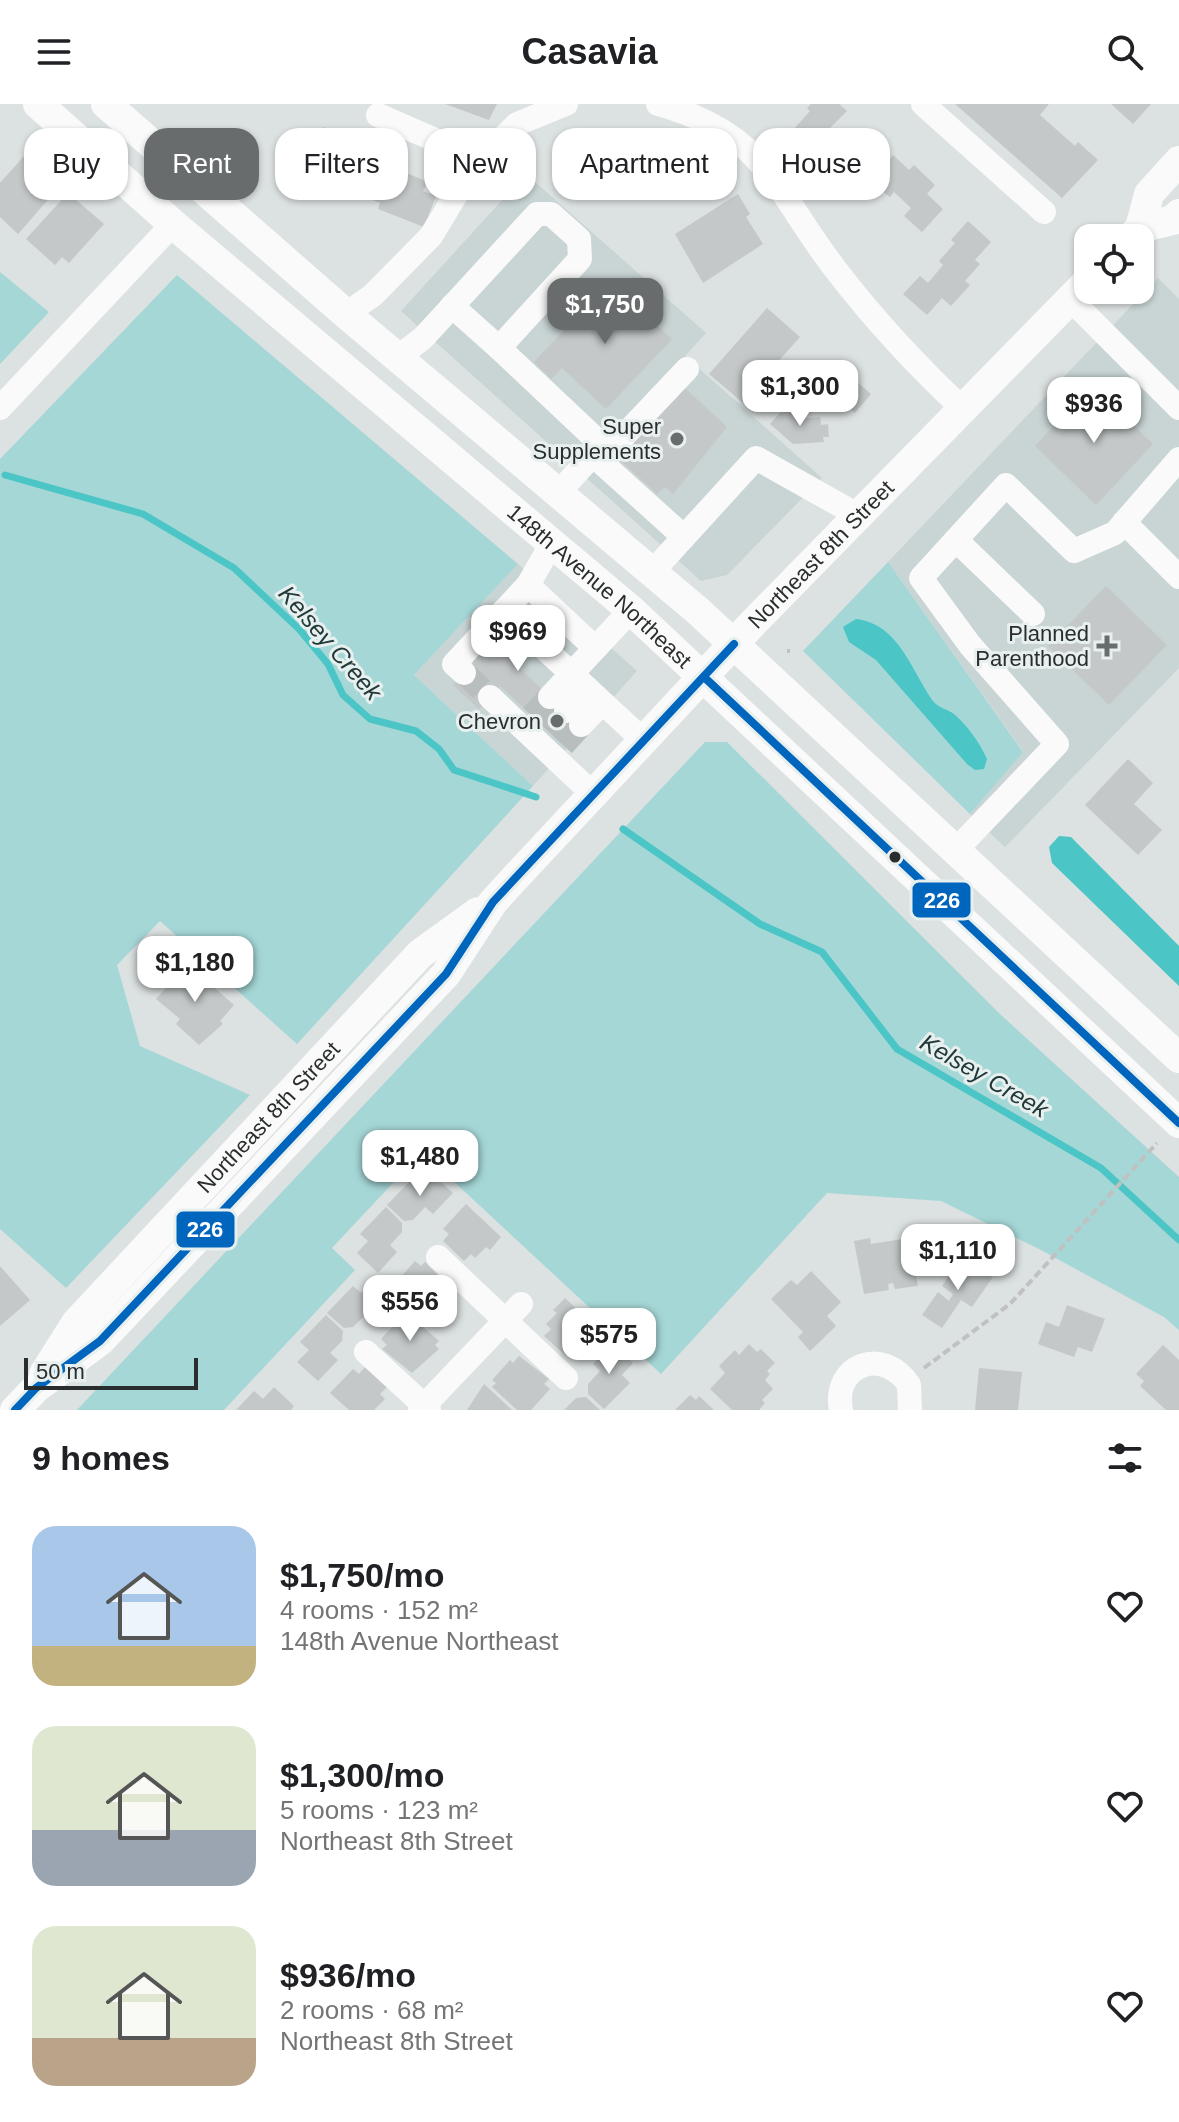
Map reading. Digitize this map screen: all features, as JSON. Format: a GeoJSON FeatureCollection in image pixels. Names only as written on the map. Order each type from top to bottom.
{"type":"FeatureCollection","features":[{"type":"Feature","properties":{"kind":"main road","name":"148th Avenue Northeast"},"geometry":{"type":"LineString","coordinates":[[38,104],[173,224],[631,610],[1059,1012],[1168,1133]]}},
{"type":"Feature","properties":{"kind":"main road","name":"148th Avenue Northeast"},"geometry":{"type":"LineString","coordinates":[[106,104],[397,358],[653,571],[1173,1052]]}},
{"type":"Feature","properties":{"kind":"main road"},"geometry":{"type":"LineString","coordinates":[[1138,224],[1149,194],[1179,161]]}},
{"type":"Feature","properties":{"kind":"main road"},"geometry":{"type":"LineString","coordinates":[[1154,226],[1173,220],[1179,214]]}},
{"type":"Feature","properties":{"kind":"main road","name":"Northeast 8th Street"},"geometry":{"type":"LineString","coordinates":[[15,1410],[36,1388],[76,1323],[420,954],[493,902],[734,644],[965,411],[1074,295]]}},
{"type":"Feature","properties":{"kind":"main road"},"geometry":{"type":"LineString","coordinates":[[295,327],[369,370],[378,371],[397,358]]}},
{"type":"Feature","properties":{"kind":"main road"},"geometry":{"type":"LineString","coordinates":[[1059,1012],[1055,993],[1059,984],[1074,981],[1100,996],[1173,1052]]}},
{"type":"Feature","properties":{"kind":"street"},"geometry":{"type":"LineString","coordinates":[[513,128],[566,104]]}},
{"type":"Feature","properties":{"kind":"street"},"geometry":{"type":"LineString","coordinates":[[658,104],[686,112],[735,135],[767,169],[835,269],[895,344],[965,411]]}},
{"type":"Feature","properties":{"kind":"street"},"geometry":{"type":"LineString","coordinates":[[923,104],[1044,212]]}},
{"type":"Feature","properties":{"kind":"street"},"geometry":{"type":"LineString","coordinates":[[378,115],[424,135]]}},
{"type":"Feature","properties":{"kind":"street"},"geometry":{"type":"LineString","coordinates":[[346,314],[373,295],[431,236],[454,200]]}},
{"type":"Feature","properties":{"kind":"street"},"geometry":{"type":"LineString","coordinates":[[397,358],[423,338],[537,214],[551,214],[579,239],[580,259],[499,348]]}},
{"type":"Feature","properties":{"kind":"street"},"geometry":{"type":"LineString","coordinates":[[0,408],[173,224]]}},
{"type":"Feature","properties":{"kind":"street"},"geometry":{"type":"LineString","coordinates":[[1091,304],[1179,408]]}},
{"type":"Feature","properties":{"kind":"street"},"geometry":{"type":"LineString","coordinates":[[452,306],[499,348],[684,537]]}},
{"type":"Feature","properties":{"kind":"street"},"geometry":{"type":"LineString","coordinates":[[559,492],[598,450],[617,443],[687,369]]}},
{"type":"Feature","properties":{"kind":"street"},"geometry":{"type":"LineString","coordinates":[[653,571],[756,458],[861,517]]}},
{"type":"Feature","properties":{"kind":"street"},"geometry":{"type":"LineString","coordinates":[[955,851],[1057,744],[970,645],[921,578],[1006,485],[1074,551],[1115,533],[1179,459]]}},
{"type":"Feature","properties":{"kind":"street"},"geometry":{"type":"LineString","coordinates":[[1124,522],[1179,577]]}},
{"type":"Feature","properties":{"kind":"street"},"geometry":{"type":"LineString","coordinates":[[956,540],[1033,614]]}},
{"type":"Feature","properties":{"kind":"street"},"geometry":{"type":"LineString","coordinates":[[464,673],[454,664],[528,585],[552,543]]}},
{"type":"Feature","properties":{"kind":"street"},"geometry":{"type":"LineString","coordinates":[[528,585],[595,648]]}},
{"type":"Feature","properties":{"kind":"street"},"geometry":{"type":"LineString","coordinates":[[587,688],[566,711],[587,688],[595,648],[631,610]]}},
{"type":"Feature","properties":{"kind":"street"},"geometry":{"type":"LineString","coordinates":[[504,611],[644,741]]}},
{"type":"Feature","properties":{"kind":"street"},"geometry":{"type":"LineString","coordinates":[[490,697],[542,736],[593,794]]}},
{"type":"Feature","properties":{"kind":"street"},"geometry":{"type":"LineString","coordinates":[[438,1257],[513,1312],[566,1378]]}},
{"type":"Feature","properties":{"kind":"street"},"geometry":{"type":"LineString","coordinates":[[366,1352],[424,1408],[513,1312]]}},
{"type":"Feature","properties":{"kind":"street"},"geometry":{"type":"LineString","coordinates":[[841,1410],[841,1388],[847,1376],[856,1368],[881,1363],[893,1367],[909,1385],[910,1410]]}},
{"type":"Feature","properties":{"kind":"path"},"geometry":{"type":"LineString","coordinates":[[921,1370],[1010,1304],[1168,1133]]}},
{"type":"Feature","properties":{"kind":"shaded area"},"geometry":{"type":"Polygon","coordinates":[[[536,183],[706,333],[685,356],[822,478],[727,575],[701,581],[401,311],[502,200],[536,200],[536,183]]]}},
{"type":"Feature","properties":{"kind":"shaded area"},"geometry":{"type":"Polygon","coordinates":[[[0,272],[49,312],[0,364],[0,272]]]}},
{"type":"Feature","properties":{"kind":"shaded area"},"geometry":{"type":"Polygon","coordinates":[[[177,275],[518,564],[414,675],[533,786],[297,1044],[160,921],[117,965],[140,1046],[250,1095],[66,1288],[0,1229],[0,459],[177,275]]]}},
{"type":"Feature","properties":{"kind":"shaded area"},"geometry":{"type":"Polygon","coordinates":[[[1158,278],[1179,299],[1179,668],[1005,847],[970,814],[1023,751],[888,562],[1133,304],[1154,304],[1154,282],[1158,278]]]}},
{"type":"Feature","properties":{"kind":"shaded area"},"geometry":{"type":"Polygon","coordinates":[[[888,562],[1023,752],[970,814],[803,651],[888,562]]]}},
{"type":"Feature","properties":{"kind":"shaded area"},"geometry":{"type":"Polygon","coordinates":[[[518,564],[637,671],[533,786],[414,675],[518,564]]]}},
{"type":"Feature","properties":{"kind":"shaded area"},"geometry":{"type":"Polygon","coordinates":[[[705,742],[727,742],[1001,1015],[1179,1177],[1179,1330],[1164,1317],[1039,1249],[941,1201],[827,1193],[661,1374],[422,1152],[332,1248],[355,1270],[224,1410],[77,1410],[705,742]]]}},
{"type":"Feature","properties":{"kind":"water"},"geometry":{"type":"Polygon","coordinates":[[[856,619],[871,623],[893,639],[933,701],[954,714],[973,735],[987,759],[984,769],[975,770],[967,764],[876,660],[849,642],[843,627],[856,619]]]}},
{"type":"Feature","properties":{"kind":"water"},"geometry":{"type":"Polygon","coordinates":[[[1059,836],[1071,837],[1179,946],[1179,986],[1052,863],[1049,847],[1059,836]]]}},
{"type":"Feature","properties":{"kind":"building"},"geometry":{"type":"Polygon","coordinates":[[[445,104],[497,104],[489,120],[445,104]]]}},
{"type":"Feature","properties":{"kind":"building"},"geometry":{"type":"Polygon","coordinates":[[[811,104],[839,104],[847,111],[830,128],[795,128],[810,111],[807,108],[811,104]]]}},
{"type":"Feature","properties":{"kind":"building"},"geometry":{"type":"Polygon","coordinates":[[[955,104],[1049,104],[1040,115],[1075,146],[1078,142],[1098,160],[1062,198],[955,104]]]}},
{"type":"Feature","properties":{"kind":"building"},"geometry":{"type":"Polygon","coordinates":[[[1111,104],[1151,104],[1133,124],[1111,104]]]}},
{"type":"Feature","properties":{"kind":"building"},"geometry":{"type":"Polygon","coordinates":[[[893,155],[909,170],[914,165],[935,185],[927,194],[943,209],[922,232],[904,216],[911,208],[894,192],[890,197],[890,159],[893,155]]]}},
{"type":"Feature","properties":{"kind":"building"},"geometry":{"type":"Polygon","coordinates":[[[24,156],[24,200],[48,200],[18,234],[0,217],[0,183],[24,156]]]}},
{"type":"Feature","properties":{"kind":"building"},"geometry":{"type":"Polygon","coordinates":[[[408,174],[424,180],[424,200],[434,200],[424,227],[378,209],[380,203],[372,200],[408,200],[408,174]]]}},
{"type":"Feature","properties":{"kind":"building"},"geometry":{"type":"Polygon","coordinates":[[[737,195],[750,214],[746,217],[763,244],[703,283],[675,234],[729,200],[737,200],[737,195]]]}},
{"type":"Feature","properties":{"kind":"building"},"geometry":{"type":"Polygon","coordinates":[[[62,200],[76,200],[104,224],[69,263],[62,257],[55,265],[26,239],[62,200]]]}},
{"type":"Feature","properties":{"kind":"building"},"geometry":{"type":"Polygon","coordinates":[[[968,221],[991,242],[975,260],[980,264],[965,281],[970,285],[951,306],[942,298],[927,315],[903,294],[920,276],[928,283],[943,265],[939,261],[955,243],[951,240],[968,221]]]}},
{"type":"Feature","properties":{"kind":"building"},"geometry":{"type":"Polygon","coordinates":[[[610,281],[672,339],[606,409],[562,368],[551,379],[534,362],[610,281]]]}},
{"type":"Feature","properties":{"kind":"building"},"geometry":{"type":"Polygon","coordinates":[[[767,308],[800,337],[742,402],[709,374],[767,308]]]}},
{"type":"Feature","properties":{"kind":"building"},"geometry":{"type":"Polygon","coordinates":[[[840,367],[871,394],[855,413],[823,386],[840,367]]]}},
{"type":"Feature","properties":{"kind":"building"},"geometry":{"type":"Polygon","coordinates":[[[1092,386],[1153,444],[1096,505],[1035,446],[1092,386]]]}},
{"type":"Feature","properties":{"kind":"building","name":"Super Supplements"},"geometry":{"type":"Polygon","coordinates":[[[685,388],[727,427],[673,494],[665,487],[657,494],[619,459],[685,388]]]}},
{"type":"Feature","properties":{"kind":"building"},"geometry":{"type":"Polygon","coordinates":[[[785,407],[798,419],[820,417],[821,425],[828,424],[829,437],[823,437],[824,442],[793,444],[770,424],[785,407]]]}},
{"type":"Feature","properties":{"kind":"building","name":"Planned Parenthood"},"geometry":{"type":"Polygon","coordinates":[[[1106,586],[1167,645],[1109,705],[1048,646],[1106,586]]]}},
{"type":"Feature","properties":{"kind":"building"},"geometry":{"type":"Polygon","coordinates":[[[533,599],[559,623],[518,667],[586,729],[568,749],[500,686],[479,709],[453,685],[474,662],[467,655],[489,631],[497,638],[533,599]]]}},
{"type":"Feature","properties":{"kind":"building"},"geometry":{"type":"Polygon","coordinates":[[[476,609],[483,615],[476,623],[469,616],[476,609]]]}},
{"type":"Feature","properties":{"kind":"building"},"geometry":{"type":"Polygon","coordinates":[[[1128,759],[1153,783],[1134,804],[1162,830],[1138,855],[1085,805],[1128,759]]]}},
{"type":"Feature","properties":{"kind":"building"},"geometry":{"type":"Polygon","coordinates":[[[187,964],[234,1005],[220,1021],[223,1024],[199,1045],[176,1024],[180,1019],[156,999],[187,964]]]}},
{"type":"Feature","properties":{"kind":"building"},"geometry":{"type":"Polygon","coordinates":[[[432,1174],[453,1193],[433,1214],[425,1207],[413,1220],[404,1221],[387,1205],[413,1178],[421,1186],[432,1174]]]}},
{"type":"Feature","properties":{"kind":"building"},"geometry":{"type":"Polygon","coordinates":[[[466,1204],[501,1237],[490,1250],[486,1247],[475,1258],[471,1254],[464,1261],[443,1241],[449,1234],[443,1229],[466,1204]]]}},
{"type":"Feature","properties":{"kind":"building"},"geometry":{"type":"Polygon","coordinates":[[[386,1207],[402,1223],[402,1232],[390,1245],[397,1252],[378,1273],[357,1253],[368,1241],[360,1234],[386,1207]]]}},
{"type":"Feature","properties":{"kind":"building"},"geometry":{"type":"Polygon","coordinates":[[[870,1238],[871,1244],[909,1238],[918,1286],[895,1289],[893,1283],[888,1284],[889,1290],[864,1294],[854,1241],[870,1238]]]}},
{"type":"Feature","properties":{"kind":"building"},"geometry":{"type":"Polygon","coordinates":[[[960,1260],[993,1277],[972,1307],[961,1300],[942,1328],[922,1315],[938,1292],[949,1301],[953,1294],[942,1286],[960,1260]]]}},
{"type":"Feature","properties":{"kind":"building"},"geometry":{"type":"Polygon","coordinates":[[[415,1261],[421,1266],[425,1262],[451,1289],[444,1296],[447,1299],[429,1319],[425,1315],[422,1318],[390,1289],[415,1261]]]}},
{"type":"Feature","properties":{"kind":"building"},"geometry":{"type":"Polygon","coordinates":[[[0,1266],[30,1300],[0,1326],[0,1266]]]}},
{"type":"Feature","properties":{"kind":"building"},"geometry":{"type":"Polygon","coordinates":[[[811,1271],[841,1302],[827,1316],[836,1326],[810,1351],[798,1337],[803,1332],[771,1299],[791,1280],[797,1285],[811,1271]]]}},
{"type":"Feature","properties":{"kind":"building"},"geometry":{"type":"Polygon","coordinates":[[[372,1281],[393,1301],[373,1322],[365,1315],[353,1327],[344,1328],[327,1313],[353,1286],[361,1293],[372,1281]]]}},
{"type":"Feature","properties":{"kind":"building"},"geometry":{"type":"Polygon","coordinates":[[[565,1298],[600,1331],[578,1355],[572,1349],[566,1356],[544,1336],[551,1329],[546,1324],[557,1313],[553,1310],[565,1298]]]}},
{"type":"Feature","properties":{"kind":"building"},"geometry":{"type":"Polygon","coordinates":[[[1067,1305],[1105,1319],[1092,1352],[1078,1347],[1074,1357],[1038,1344],[1046,1322],[1059,1327],[1067,1305]]]}},
{"type":"Feature","properties":{"kind":"building"},"geometry":{"type":"Polygon","coordinates":[[[406,1312],[439,1341],[435,1345],[439,1349],[412,1373],[382,1349],[387,1345],[381,1339],[406,1312]]]}},
{"type":"Feature","properties":{"kind":"building"},"geometry":{"type":"Polygon","coordinates":[[[326,1315],[343,1331],[342,1341],[330,1353],[338,1360],[318,1381],[297,1362],[309,1350],[300,1342],[326,1315]]]}},
{"type":"Feature","properties":{"kind":"building"},"geometry":{"type":"Polygon","coordinates":[[[613,1343],[633,1363],[622,1375],[630,1383],[604,1409],[588,1394],[588,1384],[600,1371],[593,1364],[613,1343]]]}},
{"type":"Feature","properties":{"kind":"building"},"geometry":{"type":"Polygon","coordinates":[[[749,1344],[757,1352],[761,1349],[775,1363],[767,1371],[770,1374],[765,1380],[773,1389],[762,1400],[765,1403],[759,1410],[732,1410],[710,1389],[725,1373],[719,1366],[735,1350],[739,1355],[749,1344]]]}},
{"type":"Feature","properties":{"kind":"building"},"geometry":{"type":"Polygon","coordinates":[[[1163,1345],[1179,1360],[1179,1410],[1166,1410],[1140,1386],[1144,1381],[1136,1374],[1163,1345]]]}},
{"type":"Feature","properties":{"kind":"building"},"geometry":{"type":"Polygon","coordinates":[[[519,1356],[549,1379],[544,1384],[550,1389],[531,1410],[517,1410],[492,1387],[496,1383],[492,1380],[510,1360],[513,1363],[519,1356]]]}},
{"type":"Feature","properties":{"kind":"building"},"geometry":{"type":"Polygon","coordinates":[[[365,1367],[387,1387],[380,1394],[385,1399],[374,1410],[349,1410],[330,1393],[353,1369],[359,1374],[365,1367]]]}},
{"type":"Feature","properties":{"kind":"building"},"geometry":{"type":"Polygon","coordinates":[[[979,1368],[1022,1372],[1018,1410],[975,1410],[979,1368]]]}},
{"type":"Feature","properties":{"kind":"building"},"geometry":{"type":"Polygon","coordinates":[[[484,1384],[512,1410],[467,1410],[484,1384]]]}},
{"type":"Feature","properties":{"kind":"building"},"geometry":{"type":"Polygon","coordinates":[[[274,1387],[294,1406],[291,1410],[236,1410],[254,1391],[263,1399],[274,1387]]]}},
{"type":"Feature","properties":{"kind":"building"},"geometry":{"type":"Polygon","coordinates":[[[690,1395],[696,1400],[699,1396],[714,1410],[675,1410],[690,1395]]]}},
{"type":"Feature","properties":{"kind":"building"},"geometry":{"type":"Polygon","coordinates":[[[586,1397],[600,1410],[564,1410],[576,1398],[586,1397]]]}},
{"type":"Feature","properties":{"kind":"waterway","name":"Kelsey Creek"},"geometry":{"type":"LineString","coordinates":[[5,475],[143,514],[234,568],[299,629],[328,664],[343,695],[370,719],[416,731],[439,749],[454,770],[536,797]]}},
{"type":"Feature","properties":{"kind":"waterway","name":"Kelsey Creek"},"geometry":{"type":"LineString","coordinates":[[623,829],[760,924],[822,952],[897,1049],[1101,1168],[1179,1240]]}},
{"type":"Feature","properties":{"kind":"tunnel"},"geometry":{"type":"LineString","coordinates":[[464,673],[490,697]]}},
{"type":"Feature","properties":{"kind":"tunnel"},"geometry":{"type":"LineString","coordinates":[[532,716],[550,697]]}},
{"type":"Feature","properties":{"kind":"tunnel"},"geometry":{"type":"LineString","coordinates":[[548,731],[566,711]]}},
{"type":"Feature","properties":{"kind":"tunnel"},"geometry":{"type":"LineString","coordinates":[[563,745],[581,725]]}},
{"type":"Feature","properties":{"kind":"transit line","name":"226"},"geometry":{"type":"LineString","coordinates":[[15,1410],[36,1388],[100,1341],[446,974],[493,902],[734,644]]}},
{"type":"Feature","properties":{"kind":"transit line","name":"226"},"geometry":{"type":"LineString","coordinates":[[704,677],[1179,1123]]}},
{"type":"Feature","properties":{"kind":"place","name":"Super Supplements"},"geometry":{"type":"Point","coordinates":[677,439]}},
{"type":"Feature","properties":{"kind":"place","name":"Planned Parenthood"},"geometry":{"type":"Point","coordinates":[1107,646]}},
{"type":"Feature","properties":{"kind":"place","name":"Chevron"},"geometry":{"type":"Point","coordinates":[557,721]}}]}
